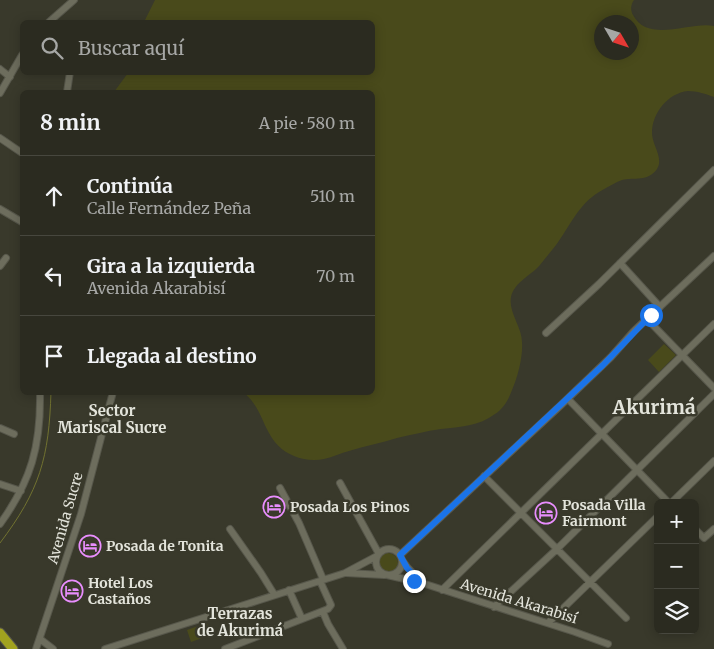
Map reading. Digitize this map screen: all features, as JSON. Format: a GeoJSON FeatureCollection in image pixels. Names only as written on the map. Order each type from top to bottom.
{"type":"FeatureCollection","features":[{"type":"Feature","properties":{"kind":"highway"},"geometry":{"type":"LineString","coordinates":[[0,633],[13,649]]}},
{"type":"Feature","properties":{"kind":"street"},"geometry":{"type":"LineString","coordinates":[[51,20],[74,0]]}},
{"type":"Feature","properties":{"kind":"street"},"geometry":{"type":"LineString","coordinates":[[0,93],[20,58]]}},
{"type":"Feature","properties":{"kind":"street"},"geometry":{"type":"LineString","coordinates":[[0,69],[10,76]]}},
{"type":"Feature","properties":{"kind":"street"},"geometry":{"type":"LineString","coordinates":[[67,90],[70,75]]}},
{"type":"Feature","properties":{"kind":"street"},"geometry":{"type":"LineString","coordinates":[[0,138],[20,152]]}},
{"type":"Feature","properties":{"kind":"street"},"geometry":{"type":"LineString","coordinates":[[546,333],[714,170]]}},
{"type":"Feature","properties":{"kind":"street"},"geometry":{"type":"LineString","coordinates":[[0,209],[20,221]]}},
{"type":"Feature","properties":{"kind":"street"},"geometry":{"type":"LineString","coordinates":[[401,557],[484,476],[568,399],[647,319],[714,256]]}},
{"type":"Feature","properties":{"kind":"street"},"geometry":{"type":"LineString","coordinates":[[0,266],[6,258]]}},
{"type":"Feature","properties":{"kind":"street"},"geometry":{"type":"LineString","coordinates":[[620,263],[660,308]]}},
{"type":"Feature","properties":{"kind":"street"},"geometry":{"type":"LineString","coordinates":[[647,319],[714,388]]}},
{"type":"Feature","properties":{"kind":"street"},"geometry":{"type":"LineString","coordinates":[[442,590],[522,514],[714,324]]}},
{"type":"Feature","properties":{"kind":"street"},"geometry":{"type":"LineString","coordinates":[[494,607],[557,549],[714,394]]}},
{"type":"Feature","properties":{"kind":"street"},"geometry":{"type":"LineString","coordinates":[[0,524],[21,491],[35,454],[40,395]]}},
{"type":"Feature","properties":{"kind":"street","name":"Avenida Sucre"},"geometry":{"type":"LineString","coordinates":[[36,649],[81,514],[112,395]]}},
{"type":"Feature","properties":{"kind":"street"},"geometry":{"type":"LineString","coordinates":[[568,399],[666,499]]}},
{"type":"Feature","properties":{"kind":"street"},"geometry":{"type":"LineString","coordinates":[[0,428],[14,434]]}},
{"type":"Feature","properties":{"kind":"street"},"geometry":{"type":"LineString","coordinates":[[674,499],[714,461]]}},
{"type":"Feature","properties":{"kind":"street"},"geometry":{"type":"LineString","coordinates":[[484,476],[626,618]]}},
{"type":"Feature","properties":{"kind":"street"},"geometry":{"type":"LineString","coordinates":[[340,483],[378,555]]}},
{"type":"Feature","properties":{"kind":"street"},"geometry":{"type":"LineString","coordinates":[[0,484],[21,491]]}},
{"type":"Feature","properties":{"kind":"street"},"geometry":{"type":"LineString","coordinates":[[225,649],[322,612],[332,605],[296,518],[280,488]]}},
{"type":"Feature","properties":{"kind":"street"},"geometry":{"type":"LineString","coordinates":[[548,623],[654,520]]}},
{"type":"Feature","properties":{"kind":"street"},"geometry":{"type":"LineString","coordinates":[[699,533],[704,538],[714,529]]}},
{"type":"Feature","properties":{"kind":"street"},"geometry":{"type":"LineString","coordinates":[[230,530],[274,594]]}},
{"type":"Feature","properties":{"kind":"street"},"geometry":{"type":"LineString","coordinates":[[384,550],[396,551],[401,557],[402,565],[399,571],[394,574],[386,575],[377,569],[375,562],[378,555],[384,550]]}},
{"type":"Feature","properties":{"kind":"street","name":"Avenida Akarabisí"},"geometry":{"type":"LineString","coordinates":[[106,649],[274,594],[345,573],[378,555]]}},
{"type":"Feature","properties":{"kind":"street","name":"Avenida Akarabisí"},"geometry":{"type":"LineString","coordinates":[[401,557],[407,568],[422,583]]}},
{"type":"Feature","properties":{"kind":"street","name":"Avenida Akarabisí"},"geometry":{"type":"LineString","coordinates":[[345,573],[386,575],[422,583],[608,644]]}},
{"type":"Feature","properties":{"kind":"street"},"geometry":{"type":"LineString","coordinates":[[289,590],[302,619]]}},
{"type":"Feature","properties":{"kind":"street"},"geometry":{"type":"LineString","coordinates":[[322,612],[343,649]]}},
{"type":"Feature","properties":{"kind":"street"},"geometry":{"type":"LineString","coordinates":[[40,639],[53,649]]}},
{"type":"Feature","properties":{"kind":"shaded area"},"geometry":{"type":"Polygon","coordinates":[[[155,0],[634,0],[631,7],[633,15],[594,15],[594,60],[639,60],[639,23],[649,28],[659,30],[705,25],[714,26],[714,97],[688,91],[674,96],[662,105],[655,118],[652,133],[659,160],[657,169],[649,176],[619,181],[592,197],[580,209],[540,265],[515,288],[511,302],[521,335],[521,360],[511,393],[498,412],[489,418],[469,425],[397,438],[324,459],[305,459],[294,456],[276,443],[257,409],[246,395],[375,395],[375,90],[115,90],[127,75],[375,75],[375,20],[145,20],[155,0]]]}},
{"type":"Feature","properties":{"kind":"shaded area"},"geometry":{"type":"Polygon","coordinates":[[[664,344],[676,355],[659,372],[648,360],[664,344]]]}},
{"type":"Feature","properties":{"kind":"shaded area"},"geometry":{"type":"Polygon","coordinates":[[[384,553],[392,553],[398,559],[398,567],[392,573],[384,573],[378,567],[378,559],[384,553]]]}},
{"type":"Feature","properties":{"kind":"shaded area"},"geometry":{"type":"Polygon","coordinates":[[[207,623],[211,635],[191,642],[187,630],[207,623]]]}},
{"type":"Feature","properties":{"kind":"waterway"},"geometry":{"type":"LineString","coordinates":[[0,543],[25,506],[40,472],[48,436],[51,395]]}},
{"type":"Feature","properties":{"kind":"place","name":"Posada Los Pinos"},"geometry":{"type":"Point","coordinates":[274,507]}},
{"type":"Feature","properties":{"kind":"place","name":"Posada Villa Fairmont"},"geometry":{"type":"Point","coordinates":[546,513]}},
{"type":"Feature","properties":{"kind":"place","name":"Posada de Tonita"},"geometry":{"type":"Point","coordinates":[90,546]}},
{"type":"Feature","properties":{"kind":"place","name":"Hotel Los Castaños"},"geometry":{"type":"Point","coordinates":[72,591]}},
{"type":"Feature","properties":{"kind":"district","name":"Akurimá"},"geometry":{"type":"Point","coordinates":[654,407]}},
{"type":"Feature","properties":{"kind":"district","name":"Sector Mariscal Sucre"},"geometry":{"type":"Point","coordinates":[112,420]}},
{"type":"Feature","properties":{"kind":"district","name":"Terrazas de Akurimá"},"geometry":{"type":"Point","coordinates":[240,622]}},
{"type":"Feature","properties":{"kind":"route"},"geometry":{"type":"LineString","coordinates":[[414,581],[422,583],[407,568],[400,555],[603,365],[651,315]]}}]}
